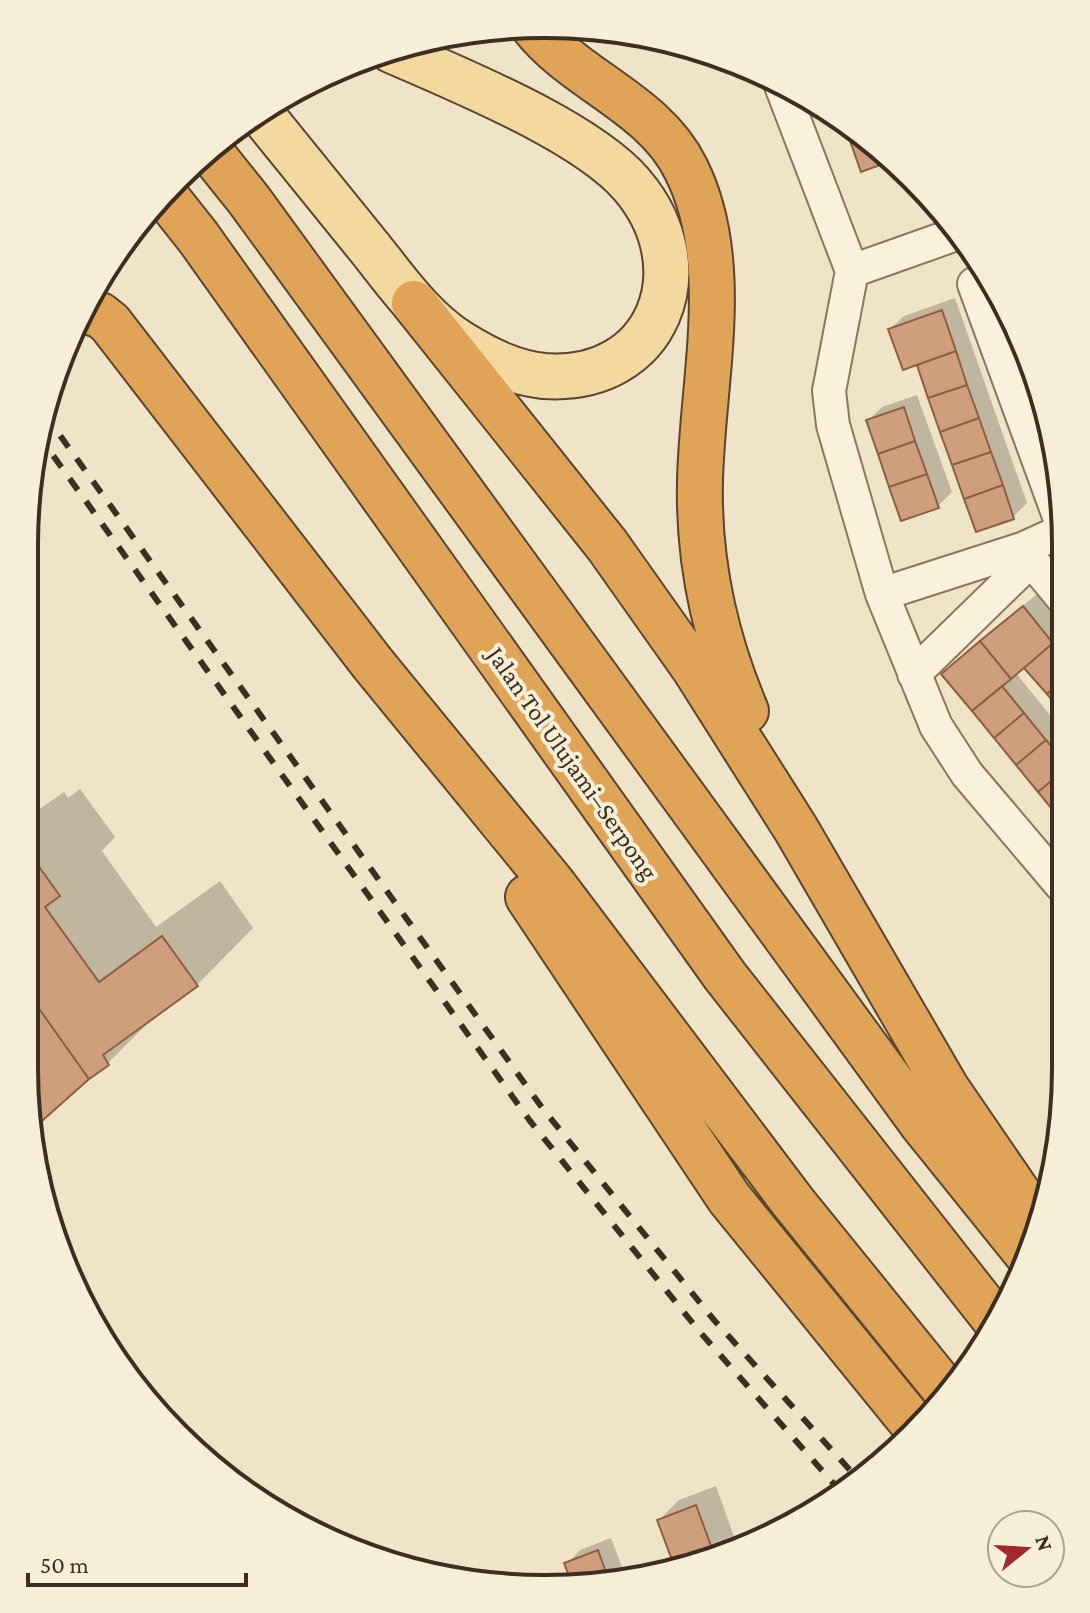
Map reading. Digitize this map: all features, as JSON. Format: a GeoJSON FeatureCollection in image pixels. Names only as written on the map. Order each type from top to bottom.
{"type":"FeatureCollection","features":[{"type":"Feature","properties":{"kind":"highway"},"geometry":{"type":"LineString","coordinates":[[548,38],[632,106],[664,137],[686,167],[700,204],[708,240],[710,277],[700,484],[707,585],[725,661],[796,829]]}},
{"type":"Feature","properties":{"kind":"highway"},"geometry":{"type":"LineString","coordinates":[[216,159],[268,225],[923,1125],[1020,1245]]}},
{"type":"Feature","properties":{"kind":"highway","name":"Jalan Tol Ulujami–Serpong"},"geometry":{"type":"LineString","coordinates":[[171,203],[725,976],[989,1312]]}},
{"type":"Feature","properties":{"kind":"highway"},"geometry":{"type":"LineString","coordinates":[[414,303],[607,545],[694,668],[796,829],[947,1089],[1031,1212]]}},
{"type":"Feature","properties":{"kind":"highway"},"geometry":{"type":"LineString","coordinates":[[94,313],[110,323],[373,664],[553,884],[793,1202],[941,1384]]}},
{"type":"Feature","properties":{"kind":"highway"},"geometry":{"type":"LineString","coordinates":[[373,664],[729,1198],[910,1420]]}},
{"type":"Feature","properties":{"kind":"highway"},"geometry":{"type":"LineString","coordinates":[[725,976],[975,1336]]}},
{"type":"Feature","properties":{"kind":"main road"},"geometry":{"type":"LineString","coordinates":[[267,121],[414,303],[456,340],[491,361],[517,371],[572,375],[599,369],[624,358],[656,322],[668,272],[662,237],[648,205],[611,165],[482,90],[407,57]]}},
{"type":"Feature","properties":{"kind":"street"},"geometry":{"type":"LineString","coordinates":[[786,100],[852,271],[829,391],[833,425],[882,594],[936,726],[967,774],[1052,874]]}},
{"type":"Feature","properties":{"kind":"street"},"geometry":{"type":"LineString","coordinates":[[852,271],[948,237]]}},
{"type":"Feature","properties":{"kind":"street"},"geometry":{"type":"LineString","coordinates":[[974,284],[1049,489]]}},
{"type":"Feature","properties":{"kind":"street"},"geometry":{"type":"LineString","coordinates":[[914,674],[1026,555],[1052,538]]}},
{"type":"Feature","properties":{"kind":"street"},"geometry":{"type":"LineString","coordinates":[[882,594],[1026,555]]}},
{"type":"Feature","properties":{"kind":"street"},"geometry":{"type":"LineString","coordinates":[[1026,555],[1052,586]]}},
{"type":"Feature","properties":{"kind":"building"},"geometry":{"type":"Polygon","coordinates":[[[850,140],[880,165],[861,172],[850,140]]]}},
{"type":"Feature","properties":{"kind":"building"},"geometry":{"type":"Polygon","coordinates":[[[942,310],[956,351],[903,370],[888,329],[942,310]]]}},
{"type":"Feature","properties":{"kind":"building"},"geometry":{"type":"Polygon","coordinates":[[[956,351],[967,385],[928,398],[917,365],[956,351]]]}},
{"type":"Feature","properties":{"kind":"building"},"geometry":{"type":"Polygon","coordinates":[[[967,385],[979,418],[940,432],[928,398],[967,385]]]}},
{"type":"Feature","properties":{"kind":"building"},"geometry":{"type":"Polygon","coordinates":[[[904,407],[915,441],[878,454],[866,420],[904,407]]]}},
{"type":"Feature","properties":{"kind":"building"},"geometry":{"type":"Polygon","coordinates":[[[979,418],[991,452],[952,465],[940,432],[979,418]]]}},
{"type":"Feature","properties":{"kind":"building"},"geometry":{"type":"Polygon","coordinates":[[[915,441],[927,474],[889,487],[878,454],[915,441]]]}},
{"type":"Feature","properties":{"kind":"building"},"geometry":{"type":"Polygon","coordinates":[[[991,452],[1003,485],[964,499],[952,465],[991,452]]]}},
{"type":"Feature","properties":{"kind":"building"},"geometry":{"type":"Polygon","coordinates":[[[927,474],[939,508],[901,521],[889,487],[927,474]]]}},
{"type":"Feature","properties":{"kind":"building"},"geometry":{"type":"Polygon","coordinates":[[[1003,485],[1014,519],[976,532],[964,499],[1003,485]]]}},
{"type":"Feature","properties":{"kind":"building"},"geometry":{"type":"Polygon","coordinates":[[[1023,606],[1052,644],[1011,679],[980,641],[1023,606]]]}},
{"type":"Feature","properties":{"kind":"building"},"geometry":{"type":"Polygon","coordinates":[[[980,641],[1011,679],[972,711],[941,674],[980,641]]]}},
{"type":"Feature","properties":{"kind":"building"},"geometry":{"type":"Polygon","coordinates":[[[1052,644],[1052,690],[1047,694],[1024,668],[1052,644]]]}},
{"type":"Feature","properties":{"kind":"building"},"geometry":{"type":"Polygon","coordinates":[[[1002,686],[1024,713],[994,738],[972,711],[1002,686]]]}},
{"type":"Feature","properties":{"kind":"building"},"geometry":{"type":"Polygon","coordinates":[[[1024,713],[1046,740],[1016,765],[994,738],[1024,713]]]}},
{"type":"Feature","properties":{"kind":"building"},"geometry":{"type":"Polygon","coordinates":[[[1046,740],[1052,747],[1052,780],[1038,792],[1016,765],[1046,740]]]}},
{"type":"Feature","properties":{"kind":"building"},"geometry":{"type":"Polygon","coordinates":[[[1052,780],[1052,809],[1038,792],[1052,780]]]}},
{"type":"Feature","properties":{"kind":"building"},"geometry":{"type":"Polygon","coordinates":[[[38,865],[60,896],[45,907],[99,982],[162,936],[198,986],[103,1055],[109,1065],[89,1079],[38,1007],[38,865]]]}},
{"type":"Feature","properties":{"kind":"building"},"geometry":{"type":"Polygon","coordinates":[[[38,1007],[89,1079],[41,1122],[38,1007]]]}},
{"type":"Feature","properties":{"kind":"building"},"geometry":{"type":"Polygon","coordinates":[[[696,1505],[711,1547],[672,1559],[657,1520],[696,1505]]]}},
{"type":"Feature","properties":{"kind":"building"},"geometry":{"type":"Polygon","coordinates":[[[598,1550],[606,1571],[568,1574],[564,1563],[598,1550]]]}},
{"type":"Feature","properties":{"kind":"railway"},"geometry":{"type":"LineString","coordinates":[[53,425],[543,1109],[714,1320],[852,1472]]}},
{"type":"Feature","properties":{"kind":"railway"},"geometry":{"type":"LineString","coordinates":[[48,448],[530,1121],[699,1331],[834,1485]]}}]}
